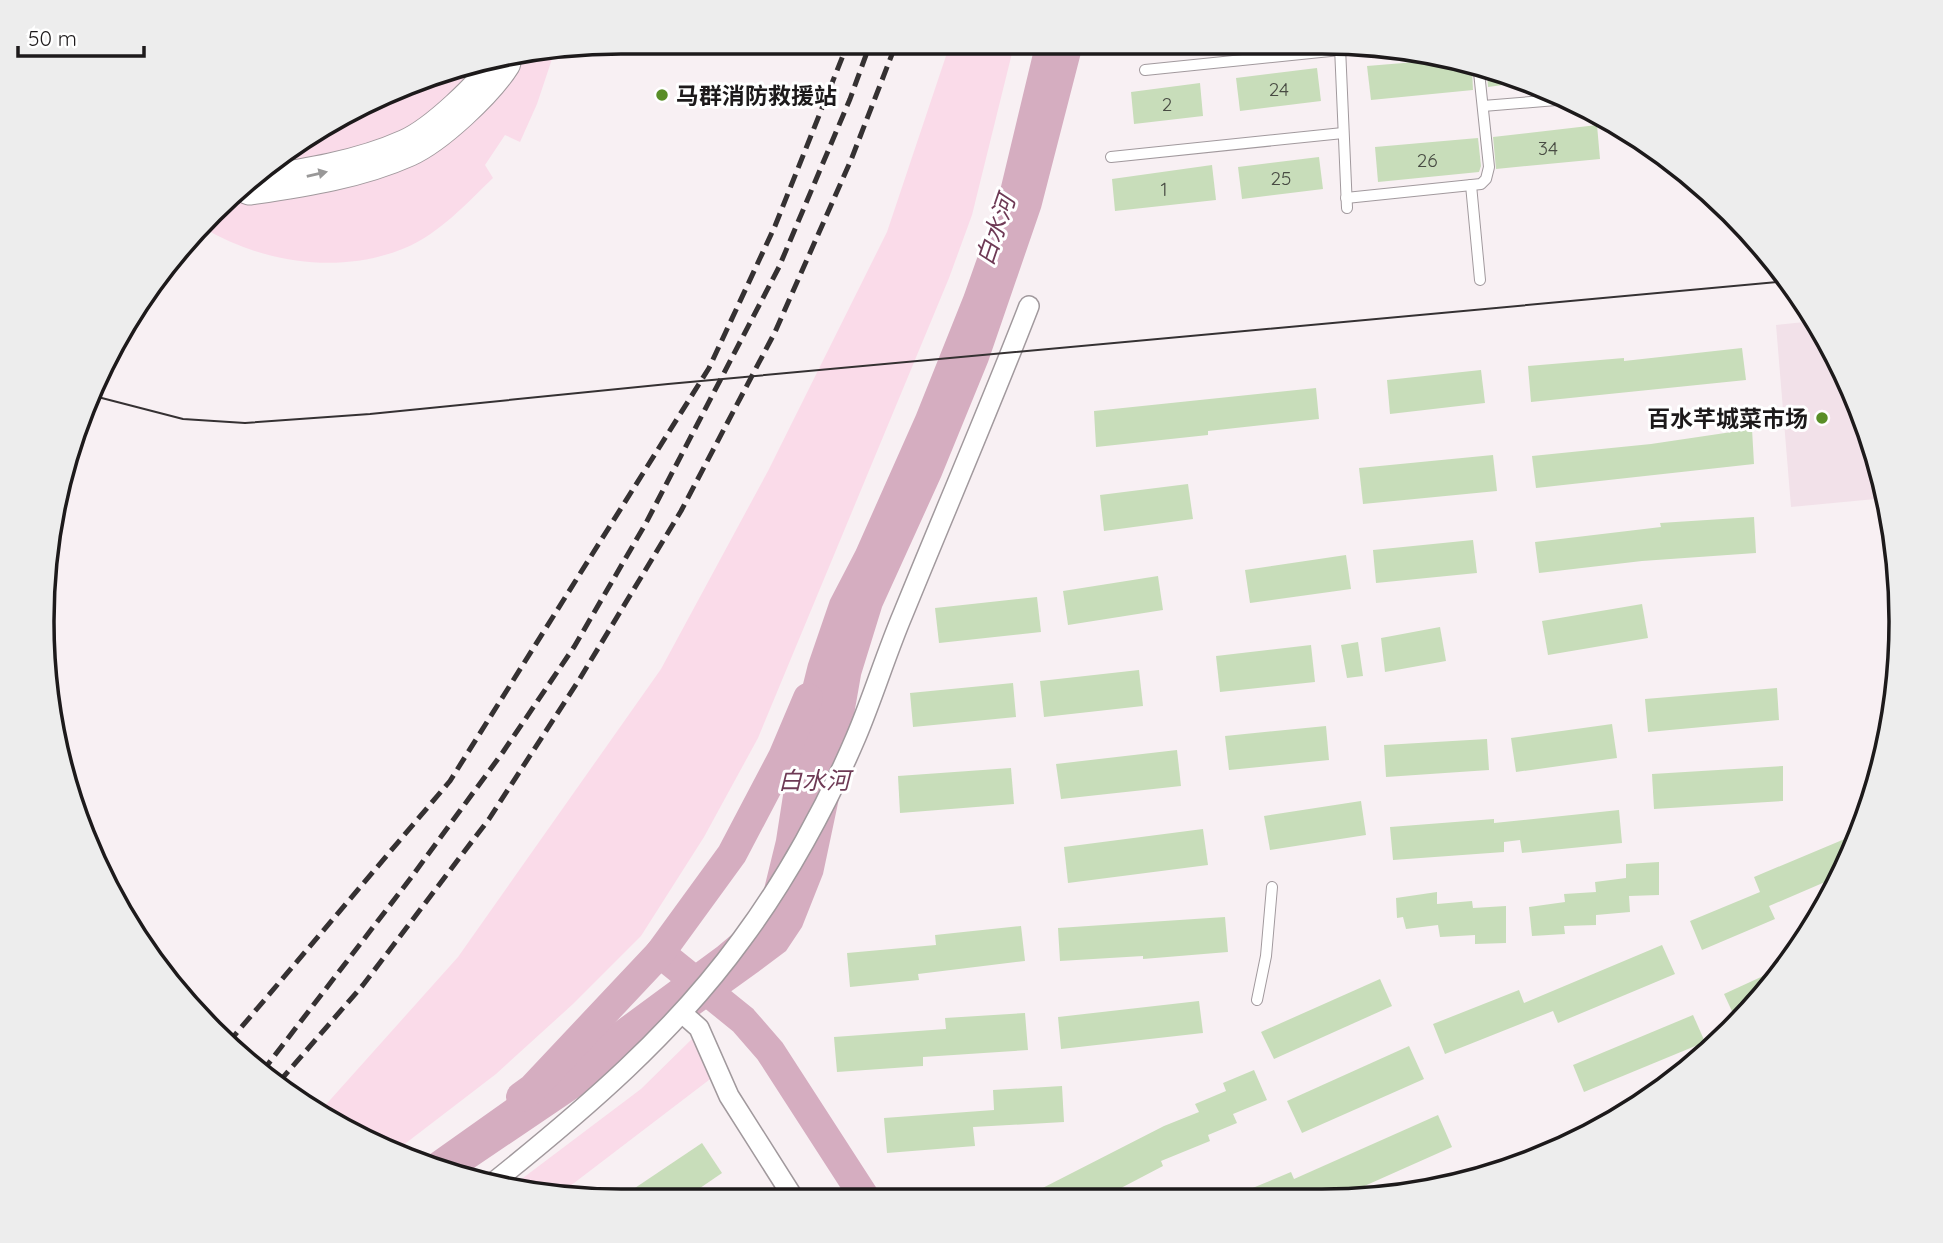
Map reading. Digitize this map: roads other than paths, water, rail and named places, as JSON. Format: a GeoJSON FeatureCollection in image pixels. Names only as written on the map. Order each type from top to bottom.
{"type":"FeatureCollection","features":[{"type":"Feature","properties":{"kind":"highway"},"geometry":{"type":"LineString","coordinates":[[260,184],[361,164],[410,147],[456,114],[498,68]]}},
{"type":"Feature","properties":{"kind":"street"},"geometry":{"type":"LineString","coordinates":[[502,1176],[574,1118],[647,1052],[742,939],[805,841],[856,736],[1029,306]]}},
{"type":"Feature","properties":{"kind":"street"},"geometry":{"type":"LineString","coordinates":[[682,1013],[699,1028],[729,1096],[788,1189]]}},
{"type":"Feature","properties":{"kind":"lane"},"geometry":{"type":"LineString","coordinates":[[1145,70],[1287,54]]}},
{"type":"Feature","properties":{"kind":"lane"},"geometry":{"type":"LineString","coordinates":[[1340,54],[1346,203],[1481,184],[1489,167],[1480,77]]}},
{"type":"Feature","properties":{"kind":"lane"},"geometry":{"type":"LineString","coordinates":[[1483,106],[1547,101]]}},
{"type":"Feature","properties":{"kind":"lane"},"geometry":{"type":"LineString","coordinates":[[1111,157],[1343,133]]}},
{"type":"Feature","properties":{"kind":"lane"},"geometry":{"type":"LineString","coordinates":[[1471,186],[1480,280]]}},
{"type":"Feature","properties":{"kind":"lane"},"geometry":{"type":"LineString","coordinates":[[1257,1000],[1266,956],[1272,887]]}},
{"type":"Feature","properties":{"kind":"water","name":"白水河"},"geometry":{"type":"Polygon","coordinates":[[[1033,54],[1081,54],[1041,208],[988,362],[941,477],[882,607],[861,675],[823,874],[802,927],[786,951],[758,972],[669,1036],[473,1168],[429,1155],[584,1045],[748,921],[763,893],[776,840],[796,712],[808,664],[830,600],[856,550],[916,415],[964,295],[998,199],[1033,54]]]}},
{"type":"Feature","properties":{"kind":"waterway","name":"白水河"},"geometry":{"type":"LineString","coordinates":[[521,1097],[532,1089],[660,953],[732,854],[783,757],[808,698]]}},
{"type":"Feature","properties":{"kind":"waterway"},"geometry":{"type":"LineString","coordinates":[[660,953],[743,1020],[770,1051],[859,1189]]}},
{"type":"Feature","properties":{"kind":"tram line"},"geometry":{"type":"LineString","coordinates":[[100,398],[183,419],[245,423],[370,414],[1776,282]]}},
{"type":"Feature","properties":{"kind":"railway"},"geometry":{"type":"LineString","coordinates":[[234,1036],[450,781],[709,368],[775,226],[844,54]]}},
{"type":"Feature","properties":{"kind":"railway"},"geometry":{"type":"LineString","coordinates":[[267,1065],[410,879],[503,752],[574,647],[646,523],[779,267],[866,54]]}},
{"type":"Feature","properties":{"kind":"railway"},"geometry":{"type":"LineString","coordinates":[[283,1077],[363,985],[489,819],[579,680],[681,511],[775,332],[851,160],[892,54]]}},
{"type":"Feature","properties":{"kind":"place","name":"马群消防救援站"},"geometry":{"type":"Point","coordinates":[662,95]}},
{"type":"Feature","properties":{"kind":"place","name":"百水芊城菜市场"},"geometry":{"type":"Point","coordinates":[1822,418]}}]}
